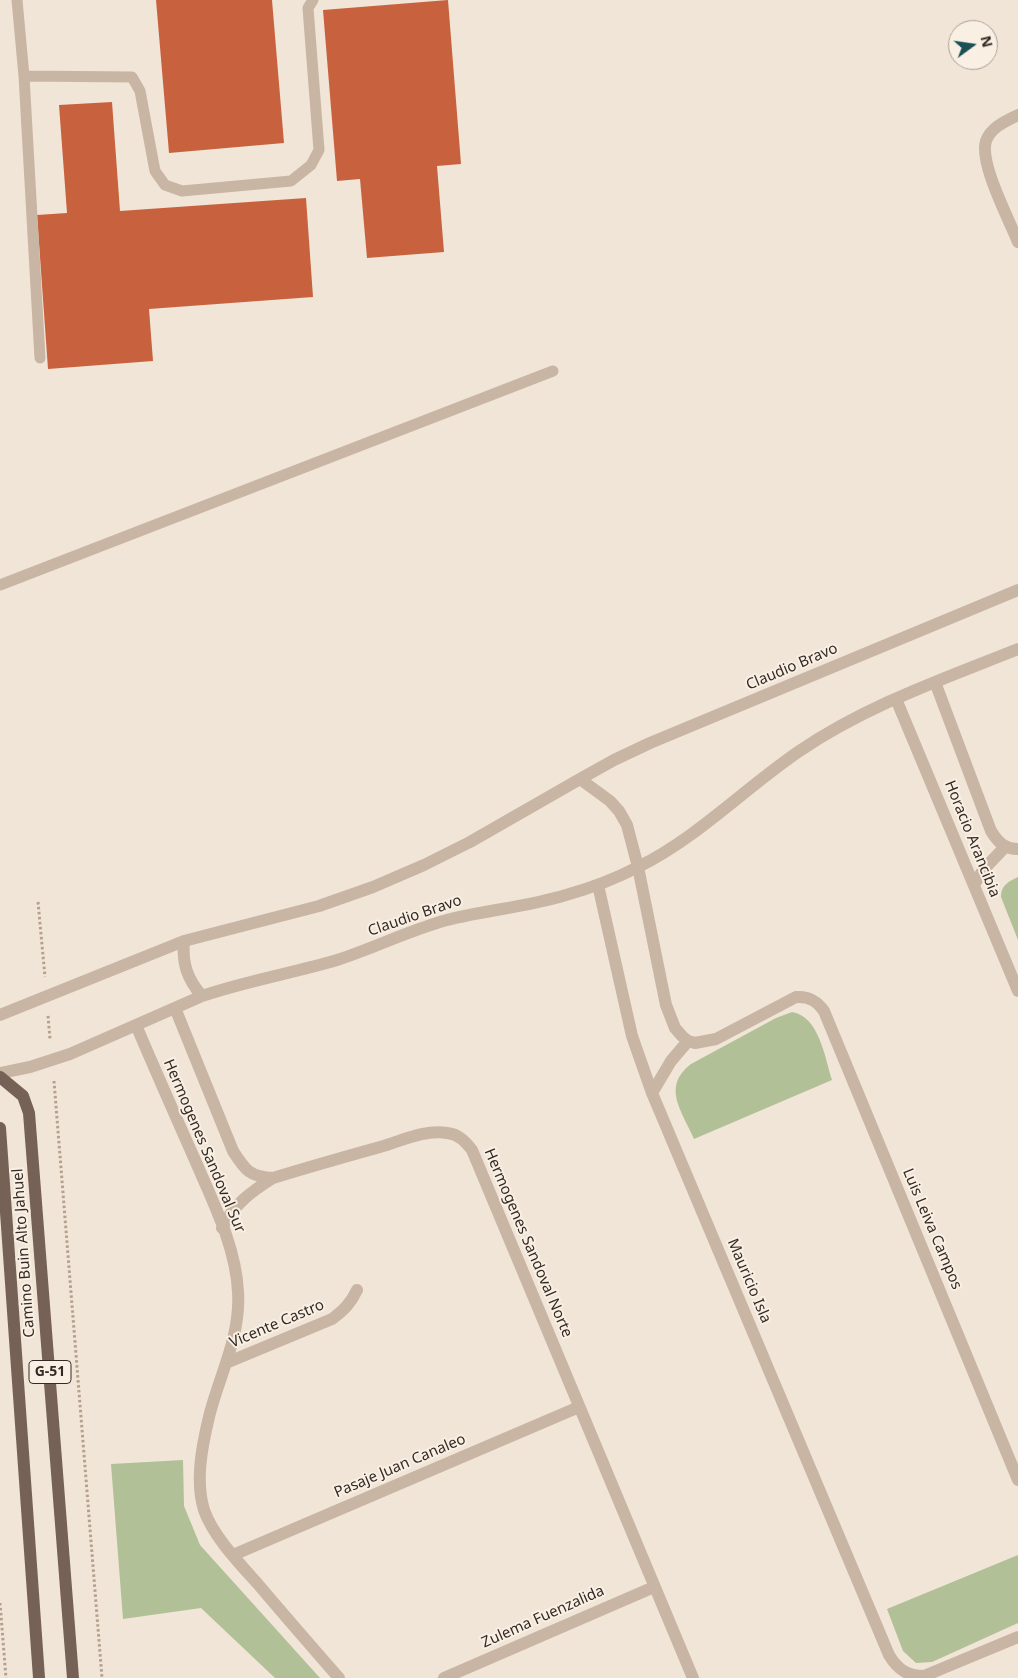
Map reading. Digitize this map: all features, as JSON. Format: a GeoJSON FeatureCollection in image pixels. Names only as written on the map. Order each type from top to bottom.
{"type":"FeatureCollection","features":[{"type":"Feature","properties":{"kind":"main road","name":"Camino Buin Alto Jahuel"},"geometry":{"type":"LineString","coordinates":[[0,1077],[22,1096],[29,1113],[73,1678]]}},
{"type":"Feature","properties":{"kind":"main road","name":"Camino Buin Alto Jahuel"},"geometry":{"type":"LineString","coordinates":[[0,1128],[39,1678]]}},
{"type":"Feature","properties":{"kind":"street"},"geometry":{"type":"LineString","coordinates":[[1018,115],[996,127],[986,140],[984,152],[987,167],[1018,242]]}},
{"type":"Feature","properties":{"kind":"street","name":"Claudio Bravo"},"geometry":{"type":"LineString","coordinates":[[0,1015],[184,941],[318,906],[373,887],[424,865],[470,842],[614,760],[650,743],[1018,590]]}},
{"type":"Feature","properties":{"kind":"street","name":"Claudio Bravo"},"geometry":{"type":"LineString","coordinates":[[0,1072],[30,1067],[70,1054],[202,996],[223,989],[292,973],[340,959],[445,921],[475,913],[548,900],[598,885],[638,867],[684,841],[798,752],[842,725],[935,682],[1018,649]]}},
{"type":"Feature","properties":{"kind":"street","name":"Horacio Arancibia"},"geometry":{"type":"LineString","coordinates":[[935,682],[991,831],[996,839],[1012,848]]}},
{"type":"Feature","properties":{"kind":"street","name":"Horacio Arancibia"},"geometry":{"type":"LineString","coordinates":[[896,699],[1018,991]]}},
{"type":"Feature","properties":{"kind":"street"},"geometry":{"type":"LineString","coordinates":[[580,779],[610,801],[619,811],[626,825],[638,867],[666,1005],[675,1028],[688,1041],[671,1061],[652,1092]]}},
{"type":"Feature","properties":{"kind":"street"},"geometry":{"type":"LineString","coordinates":[[974,885],[983,870],[1012,848]]}},
{"type":"Feature","properties":{"kind":"street","name":"Mauricio Isla"},"geometry":{"type":"LineString","coordinates":[[598,885],[632,1036],[652,1092],[889,1656],[894,1664],[908,1674],[924,1676],[934,1674],[1018,1637]]}},
{"type":"Feature","properties":{"kind":"street"},"geometry":{"type":"LineString","coordinates":[[184,941],[185,968],[190,980],[202,996]]}},
{"type":"Feature","properties":{"kind":"street","name":"Luis Leiva Campos"},"geometry":{"type":"LineString","coordinates":[[688,1041],[696,1043],[716,1039],[796,997],[808,998],[819,1004],[824,1012],[1018,1480]]}},
{"type":"Feature","properties":{"kind":"street","name":"Hermogenes Sandoval Norte"},"geometry":{"type":"LineString","coordinates":[[175,1008],[233,1151],[242,1165],[251,1174],[273,1178],[423,1134],[448,1133],[465,1141],[472,1150],[693,1678]]}},
{"type":"Feature","properties":{"kind":"street","name":"Hermogenes Sandoval Sur"},"geometry":{"type":"LineString","coordinates":[[136,1025],[210,1196],[231,1255],[238,1292],[237,1323],[205,1433],[200,1473],[205,1511],[214,1530],[233,1555],[339,1678]]}},
{"type":"Feature","properties":{"kind":"street"},"geometry":{"type":"LineString","coordinates":[[222,1228],[242,1201],[257,1188],[273,1178]]}},
{"type":"Feature","properties":{"kind":"street","name":"Vicente Castro"},"geometry":{"type":"LineString","coordinates":[[226,1363],[332,1319],[351,1302],[357,1290]]}},
{"type":"Feature","properties":{"kind":"street","name":"Pasaje Juan Canaleo"},"geometry":{"type":"LineString","coordinates":[[233,1555],[580,1408]]}},
{"type":"Feature","properties":{"kind":"street","name":"Zulema Fuenzalida"},"geometry":{"type":"LineString","coordinates":[[444,1678],[654,1587]]}},
{"type":"Feature","properties":{"kind":"lane"},"geometry":{"type":"LineString","coordinates":[[17,0],[24,76],[40,358]]}},
{"type":"Feature","properties":{"kind":"lane"},"geometry":{"type":"LineString","coordinates":[[24,76],[132,77],[140,91],[155,171],[165,185],[182,190],[291,181],[311,165],[319,150],[308,8],[313,0]]}},
{"type":"Feature","properties":{"kind":"lane"},"geometry":{"type":"LineString","coordinates":[[0,585],[553,371]]}},
{"type":"Feature","properties":{"kind":"path"},"geometry":{"type":"LineString","coordinates":[[38,902],[102,1678]]}},
{"type":"Feature","properties":{"kind":"path"},"geometry":{"type":"LineString","coordinates":[[0,1603],[6,1678]]}},
{"type":"Feature","properties":{"kind":"green space"},"geometry":{"type":"Polygon","coordinates":[[[1018,877],[1018,940],[1001,893],[1008,882],[1018,877]]]}},
{"type":"Feature","properties":{"kind":"green space"},"geometry":{"type":"Polygon","coordinates":[[[792,1012],[801,1015],[815,1029],[820,1039],[832,1080],[694,1139],[677,1100],[677,1081],[682,1073],[691,1064],[776,1018],[792,1012]]]}},
{"type":"Feature","properties":{"kind":"green space"},"geometry":{"type":"Polygon","coordinates":[[[183,1460],[184,1506],[200,1545],[320,1678],[275,1678],[201,1608],[123,1619],[111,1464],[183,1460]]]}},
{"type":"Feature","properties":{"kind":"green space"},"geometry":{"type":"Polygon","coordinates":[[[1018,1555],[1018,1623],[932,1662],[916,1663],[903,1651],[887,1609],[1018,1555]]]}},
{"type":"Feature","properties":{"kind":"building"},"geometry":{"type":"Polygon","coordinates":[[[156,0],[272,0],[284,143],[169,153],[156,0]]]}},
{"type":"Feature","properties":{"kind":"building"},"geometry":{"type":"Polygon","coordinates":[[[448,0],[461,164],[437,166],[444,252],[367,258],[360,179],[337,181],[323,10],[448,0]]]}},
{"type":"Feature","properties":{"kind":"building"},"geometry":{"type":"Polygon","coordinates":[[[112,102],[120,211],[306,198],[313,297],[149,309],[153,361],[48,369],[37,215],[67,213],[59,105],[112,102]]]}}]}
